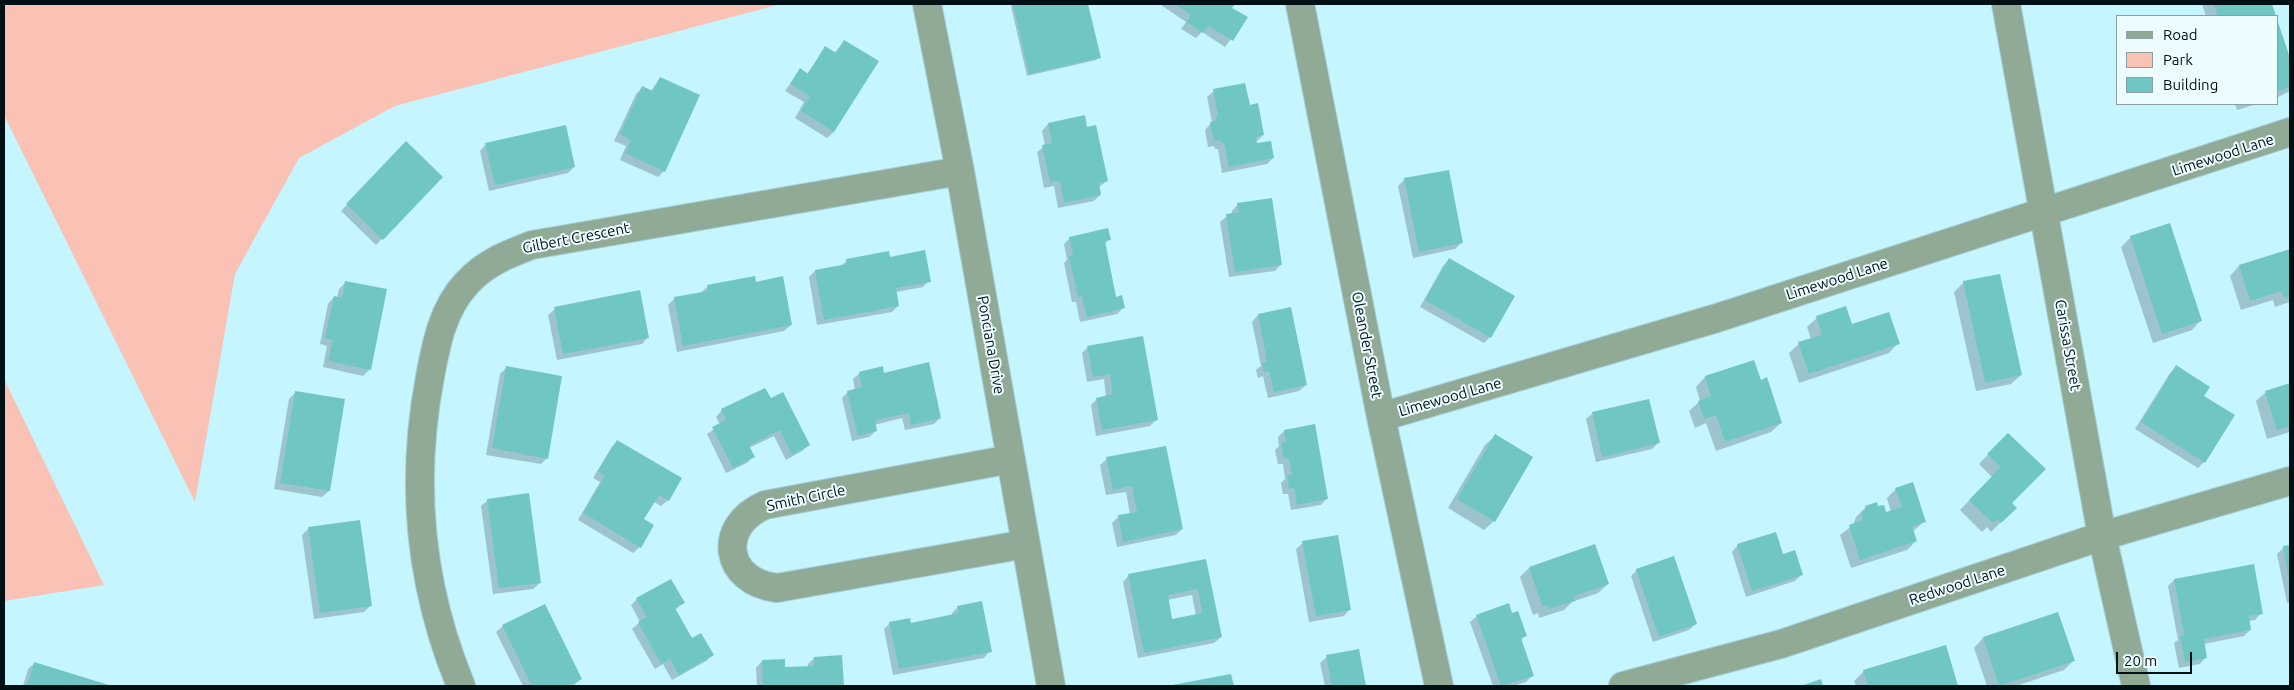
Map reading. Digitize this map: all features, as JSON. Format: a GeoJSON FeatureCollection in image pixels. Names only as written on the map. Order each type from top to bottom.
{"type":"FeatureCollection","features":[{"type":"Feature","properties":{"kind":"street","name":"Ponciana Drive"},"geometry":{"type":"LineString","coordinates":[[927,4],[960,171],[1051,686]]}},
{"type":"Feature","properties":{"kind":"street","name":"Oleander Street"},"geometry":{"type":"LineString","coordinates":[[1300,4],[1381,417],[1439,686]]}},
{"type":"Feature","properties":{"kind":"street","name":"Carissa Street"},"geometry":{"type":"LineString","coordinates":[[2006,4],[2102,536],[2136,686]]}},
{"type":"Feature","properties":{"kind":"street","name":"Limewood Lane"},"geometry":{"type":"LineString","coordinates":[[1381,417],[1717,318],[2290,132]]}},
{"type":"Feature","properties":{"kind":"street","name":"Gilbert Crescent"},"geometry":{"type":"LineString","coordinates":[[461,686],[442,634],[431,590],[420,519],[419,472],[422,429],[435,349],[449,308],[467,283],[492,261],[532,244],[960,171]]}},
{"type":"Feature","properties":{"kind":"street","name":"Smith Circle"},"geometry":{"type":"LineString","coordinates":[[1011,459],[765,505],[749,512],[738,524],[732,538],[732,554],[737,567],[749,580],[760,586],[777,588],[1026,544]]}},
{"type":"Feature","properties":{"kind":"street","name":"Redwood Lane"},"geometry":{"type":"LineString","coordinates":[[1622,686],[1781,644],[2102,536],[2290,481]]}},
{"type":"Feature","properties":{"kind":"green space"},"geometry":{"type":"Polygon","coordinates":[[[4,4],[781,4],[395,106],[299,158],[235,274],[195,502],[4,115],[4,4]]]}},
{"type":"Feature","properties":{"kind":"green space"},"geometry":{"type":"Polygon","coordinates":[[[4,379],[104,585],[4,601],[4,379]]]}},
{"type":"Feature","properties":{"kind":"building"},"geometry":{"type":"Polygon","coordinates":[[[1013,4],[1088,4],[1101,58],[1029,74],[1013,4]]]}},
{"type":"Feature","properties":{"kind":"building"},"geometry":{"type":"Polygon","coordinates":[[[1174,4],[1235,4],[1232,8],[1248,17],[1233,41],[1208,26],[1203,33],[1187,22],[1191,15],[1174,4]]]}},
{"type":"Feature","properties":{"kind":"building"},"geometry":{"type":"Polygon","coordinates":[[[2214,4],[2272,4],[2276,15],[2218,15],[2214,4]]]}},
{"type":"Feature","properties":{"kind":"building"},"geometry":{"type":"Polygon","coordinates":[[[2279,25],[2290,58],[2290,87],[2279,91],[2279,25]]]}},
{"type":"Feature","properties":{"kind":"building"},"geometry":{"type":"Polygon","coordinates":[[[844,40],[879,61],[834,132],[801,111],[810,96],[790,84],[800,68],[808,74],[825,46],[836,53],[844,40]]]}},
{"type":"Feature","properties":{"kind":"building"},"geometry":{"type":"Polygon","coordinates":[[[660,77],[700,95],[665,172],[625,153],[631,140],[620,134],[642,86],[653,91],[660,77]]]}},
{"type":"Feature","properties":{"kind":"building"},"geometry":{"type":"Polygon","coordinates":[[[1245,83],[1250,105],[1258,103],[1264,135],[1256,137],[1257,143],[1271,141],[1274,158],[1229,167],[1224,143],[1221,143],[1220,140],[1214,141],[1210,122],[1217,121],[1216,117],[1218,116],[1213,89],[1245,83]]]}},
{"type":"Feature","properties":{"kind":"building"},"geometry":{"type":"Polygon","coordinates":[[[1085,115],[1087,127],[1096,125],[1108,181],[1099,183],[1101,195],[1064,203],[1060,181],[1050,182],[1042,145],[1052,143],[1048,123],[1085,115]]]}},
{"type":"Feature","properties":{"kind":"building"},"geometry":{"type":"Polygon","coordinates":[[[566,125],[575,167],[495,185],[485,143],[566,125]]]}},
{"type":"Feature","properties":{"kind":"building"},"geometry":{"type":"Polygon","coordinates":[[[406,141],[443,177],[383,240],[346,204],[406,141]]]}},
{"type":"Feature","properties":{"kind":"building"},"geometry":{"type":"Polygon","coordinates":[[[1449,170],[1463,243],[1419,252],[1404,178],[1449,170]]]}},
{"type":"Feature","properties":{"kind":"building"},"geometry":{"type":"Polygon","coordinates":[[[1272,198],[1282,265],[1235,272],[1226,214],[1239,212],[1237,203],[1272,198]]]}},
{"type":"Feature","properties":{"kind":"building"},"geometry":{"type":"Polygon","coordinates":[[[2170,223],[2202,321],[2162,334],[2130,236],[2170,223]]]}},
{"type":"Feature","properties":{"kind":"building"},"geometry":{"type":"Polygon","coordinates":[[[1108,228],[1111,240],[1105,241],[1116,297],[1122,295],[1125,308],[1087,317],[1082,296],[1078,297],[1069,256],[1073,255],[1069,237],[1108,228]]]}},
{"type":"Feature","properties":{"kind":"building"},"geometry":{"type":"Polygon","coordinates":[[[2290,249],[2290,296],[2284,298],[2282,291],[2250,301],[2239,265],[2290,249]]]}},
{"type":"Feature","properties":{"kind":"building"},"geometry":{"type":"Polygon","coordinates":[[[925,250],[931,282],[896,288],[899,306],[824,320],[815,270],[847,264],[846,259],[889,251],[890,257],[925,250]]]}},
{"type":"Feature","properties":{"kind":"building"},"geometry":{"type":"Polygon","coordinates":[[[1449,258],[1515,296],[1491,338],[1425,300],[1449,258]]]}},
{"type":"Feature","properties":{"kind":"building"},"geometry":{"type":"Polygon","coordinates":[[[2000,274],[2022,375],[1985,383],[1963,281],[2000,274]]]}},
{"type":"Feature","properties":{"kind":"building"},"geometry":{"type":"Polygon","coordinates":[[[755,276],[756,282],[783,276],[792,325],[683,346],[674,297],[708,291],[707,285],[755,276]]]}},
{"type":"Feature","properties":{"kind":"building"},"geometry":{"type":"Polygon","coordinates":[[[345,281],[387,289],[371,370],[328,361],[333,340],[325,338],[334,296],[342,298],[345,281]]]}},
{"type":"Feature","properties":{"kind":"building"},"geometry":{"type":"Polygon","coordinates":[[[640,290],[649,338],[563,354],[554,307],[640,290]]]}},
{"type":"Feature","properties":{"kind":"building"},"geometry":{"type":"Polygon","coordinates":[[[1846,306],[1852,324],[1889,312],[1900,344],[1809,374],[1798,342],[1822,335],[1816,316],[1846,306]]]}},
{"type":"Feature","properties":{"kind":"building"},"geometry":{"type":"Polygon","coordinates":[[[1291,307],[1307,385],[1274,392],[1269,371],[1264,372],[1262,363],[1267,362],[1258,314],[1291,307]]]}},
{"type":"Feature","properties":{"kind":"building"},"geometry":{"type":"Polygon","coordinates":[[[1143,336],[1158,420],[1102,430],[1096,398],[1113,394],[1110,374],[1093,377],[1087,346],[1143,336]]]}},
{"type":"Feature","properties":{"kind":"building"},"geometry":{"type":"Polygon","coordinates":[[[1754,360],[1761,380],[1767,377],[1782,423],[1725,442],[1716,415],[1704,419],[1698,401],[1711,396],[1705,376],[1754,360]]]}},
{"type":"Feature","properties":{"kind":"building"},"geometry":{"type":"Polygon","coordinates":[[[929,362],[941,418],[911,425],[909,413],[875,420],[877,431],[858,436],[847,391],[862,387],[859,372],[883,366],[884,373],[929,362]]]}},
{"type":"Feature","properties":{"kind":"building"},"geometry":{"type":"Polygon","coordinates":[[[2176,365],[2210,387],[2204,396],[2235,415],[2205,463],[2141,422],[2176,365]]]}},
{"type":"Feature","properties":{"kind":"building"},"geometry":{"type":"Polygon","coordinates":[[[506,366],[562,376],[548,459],[492,448],[506,366]]]}},
{"type":"Feature","properties":{"kind":"building"},"geometry":{"type":"Polygon","coordinates":[[[2290,383],[2290,426],[2277,430],[2265,391],[2290,383]]]}},
{"type":"Feature","properties":{"kind":"building"},"geometry":{"type":"Polygon","coordinates":[[[765,388],[771,398],[783,392],[810,445],[792,455],[780,430],[749,446],[755,457],[733,468],[712,427],[726,420],[721,409],[765,388]]]}},
{"type":"Feature","properties":{"kind":"building"},"geometry":{"type":"Polygon","coordinates":[[[295,391],[345,399],[330,491],[280,483],[295,391]]]}},
{"type":"Feature","properties":{"kind":"building"},"geometry":{"type":"Polygon","coordinates":[[[1649,399],[1660,443],[1602,457],[1592,412],[1649,399]]]}},
{"type":"Feature","properties":{"kind":"building"},"geometry":{"type":"Polygon","coordinates":[[[1315,424],[1328,499],[1297,505],[1294,488],[1289,489],[1287,475],[1292,475],[1289,458],[1284,459],[1281,443],[1286,442],[1284,430],[1315,424]]]}},
{"type":"Feature","properties":{"kind":"building"},"geometry":{"type":"Polygon","coordinates":[[[2008,433],[2046,469],[2012,503],[2017,508],[2001,523],[1997,519],[1993,523],[1969,500],[2001,467],[1987,454],[2008,433]]]}},
{"type":"Feature","properties":{"kind":"building"},"geometry":{"type":"Polygon","coordinates":[[[1495,434],[1533,457],[1495,522],[1457,499],[1495,434]]]}},
{"type":"Feature","properties":{"kind":"building"},"geometry":{"type":"Polygon","coordinates":[[[617,440],[682,478],[669,501],[659,495],[644,519],[654,525],[641,548],[583,513],[605,476],[598,471],[617,440]]]}},
{"type":"Feature","properties":{"kind":"building"},"geometry":{"type":"Polygon","coordinates":[[[1166,446],[1183,529],[1123,542],[1118,515],[1137,512],[1132,486],[1113,490],[1106,457],[1166,446]]]}},
{"type":"Feature","properties":{"kind":"building"},"geometry":{"type":"Polygon","coordinates":[[[1913,482],[1926,522],[1912,526],[1917,541],[1860,560],[1849,525],[1863,520],[1861,512],[1866,510],[1865,506],[1877,502],[1878,506],[1884,505],[1886,512],[1902,507],[1895,488],[1913,482]]]}},
{"type":"Feature","properties":{"kind":"building"},"geometry":{"type":"Polygon","coordinates":[[[529,493],[541,583],[499,588],[487,499],[529,493]]]}},
{"type":"Feature","properties":{"kind":"building"},"geometry":{"type":"Polygon","coordinates":[[[360,520],[372,606],[320,613],[308,527],[360,520]]]}},
{"type":"Feature","properties":{"kind":"building"},"geometry":{"type":"Polygon","coordinates":[[[1776,532],[1783,554],[1795,550],[1803,575],[1752,591],[1737,544],[1776,532]]]}},
{"type":"Feature","properties":{"kind":"building"},"geometry":{"type":"Polygon","coordinates":[[[1338,535],[1351,610],[1316,616],[1302,541],[1338,535]]]}},
{"type":"Feature","properties":{"kind":"building"},"geometry":{"type":"Polygon","coordinates":[[[1595,544],[1609,584],[1574,596],[1575,601],[1548,609],[1547,605],[1542,606],[1529,567],[1595,544]]]}},
{"type":"Feature","properties":{"kind":"building"},"geometry":{"type":"Polygon","coordinates":[[[2290,545],[2290,579],[2289,579],[2283,546],[2290,545]]]}},
{"type":"Feature","properties":{"kind":"building"},"geometry":{"type":"Polygon","coordinates":[[[1674,556],[1697,624],[1659,637],[1636,569],[1674,556]]]}},
{"type":"Feature","properties":{"kind":"building"},"geometry":{"type":"Polygon","coordinates":[[[1206,559],[1222,637],[1144,653],[1128,574],[1206,559]],[[1198,589],[1168,595],[1172,619],[1202,613],[1198,589]]]}},
{"type":"Feature","properties":{"kind":"building"},"geometry":{"type":"Polygon","coordinates":[[[2254,564],[2263,614],[2249,616],[2251,630],[2204,639],[2207,658],[2185,662],[2180,636],[2184,635],[2174,579],[2254,564]]]}},
{"type":"Feature","properties":{"kind":"building"},"geometry":{"type":"Polygon","coordinates":[[[671,579],[685,603],[675,608],[692,638],[701,633],[714,655],[679,675],[670,659],[661,664],[638,622],[647,617],[636,598],[671,579]]]}},
{"type":"Feature","properties":{"kind":"building"},"geometry":{"type":"Polygon","coordinates":[[[982,601],[992,652],[899,669],[889,622],[910,618],[911,623],[959,613],[957,606],[982,601]]]}},
{"type":"Feature","properties":{"kind":"building"},"geometry":{"type":"Polygon","coordinates":[[[1509,603],[1512,613],[1518,611],[1527,636],[1521,638],[1534,676],[1501,686],[1476,615],[1509,603]]]}},
{"type":"Feature","properties":{"kind":"building"},"geometry":{"type":"Polygon","coordinates":[[[545,604],[582,679],[568,686],[532,686],[502,625],[545,604]]]}},
{"type":"Feature","properties":{"kind":"building"},"geometry":{"type":"Polygon","coordinates":[[[2058,612],[2075,661],[1999,686],[1983,637],[2058,612]]]}},
{"type":"Feature","properties":{"kind":"building"},"geometry":{"type":"Polygon","coordinates":[[[1946,645],[1958,686],[1868,686],[1863,670],[1946,645]]]}},
{"type":"Feature","properties":{"kind":"building"},"geometry":{"type":"Polygon","coordinates":[[[1359,649],[1366,686],[1332,686],[1326,655],[1359,649]]]}},
{"type":"Feature","properties":{"kind":"building"},"geometry":{"type":"Polygon","coordinates":[[[842,655],[844,686],[763,686],[762,660],[785,659],[785,667],[814,666],[814,657],[842,655]]]}},
{"type":"Feature","properties":{"kind":"building"},"geometry":{"type":"Polygon","coordinates":[[[34,662],[112,686],[27,686],[34,662]]]}},
{"type":"Feature","properties":{"kind":"building"},"geometry":{"type":"Polygon","coordinates":[[[1231,674],[1234,686],[1172,686],[1172,685],[1231,674]]]}},
{"type":"Feature","properties":{"kind":"building"},"geometry":{"type":"Polygon","coordinates":[[[1821,679],[1823,686],[1801,686],[1821,679]]]}}]}
